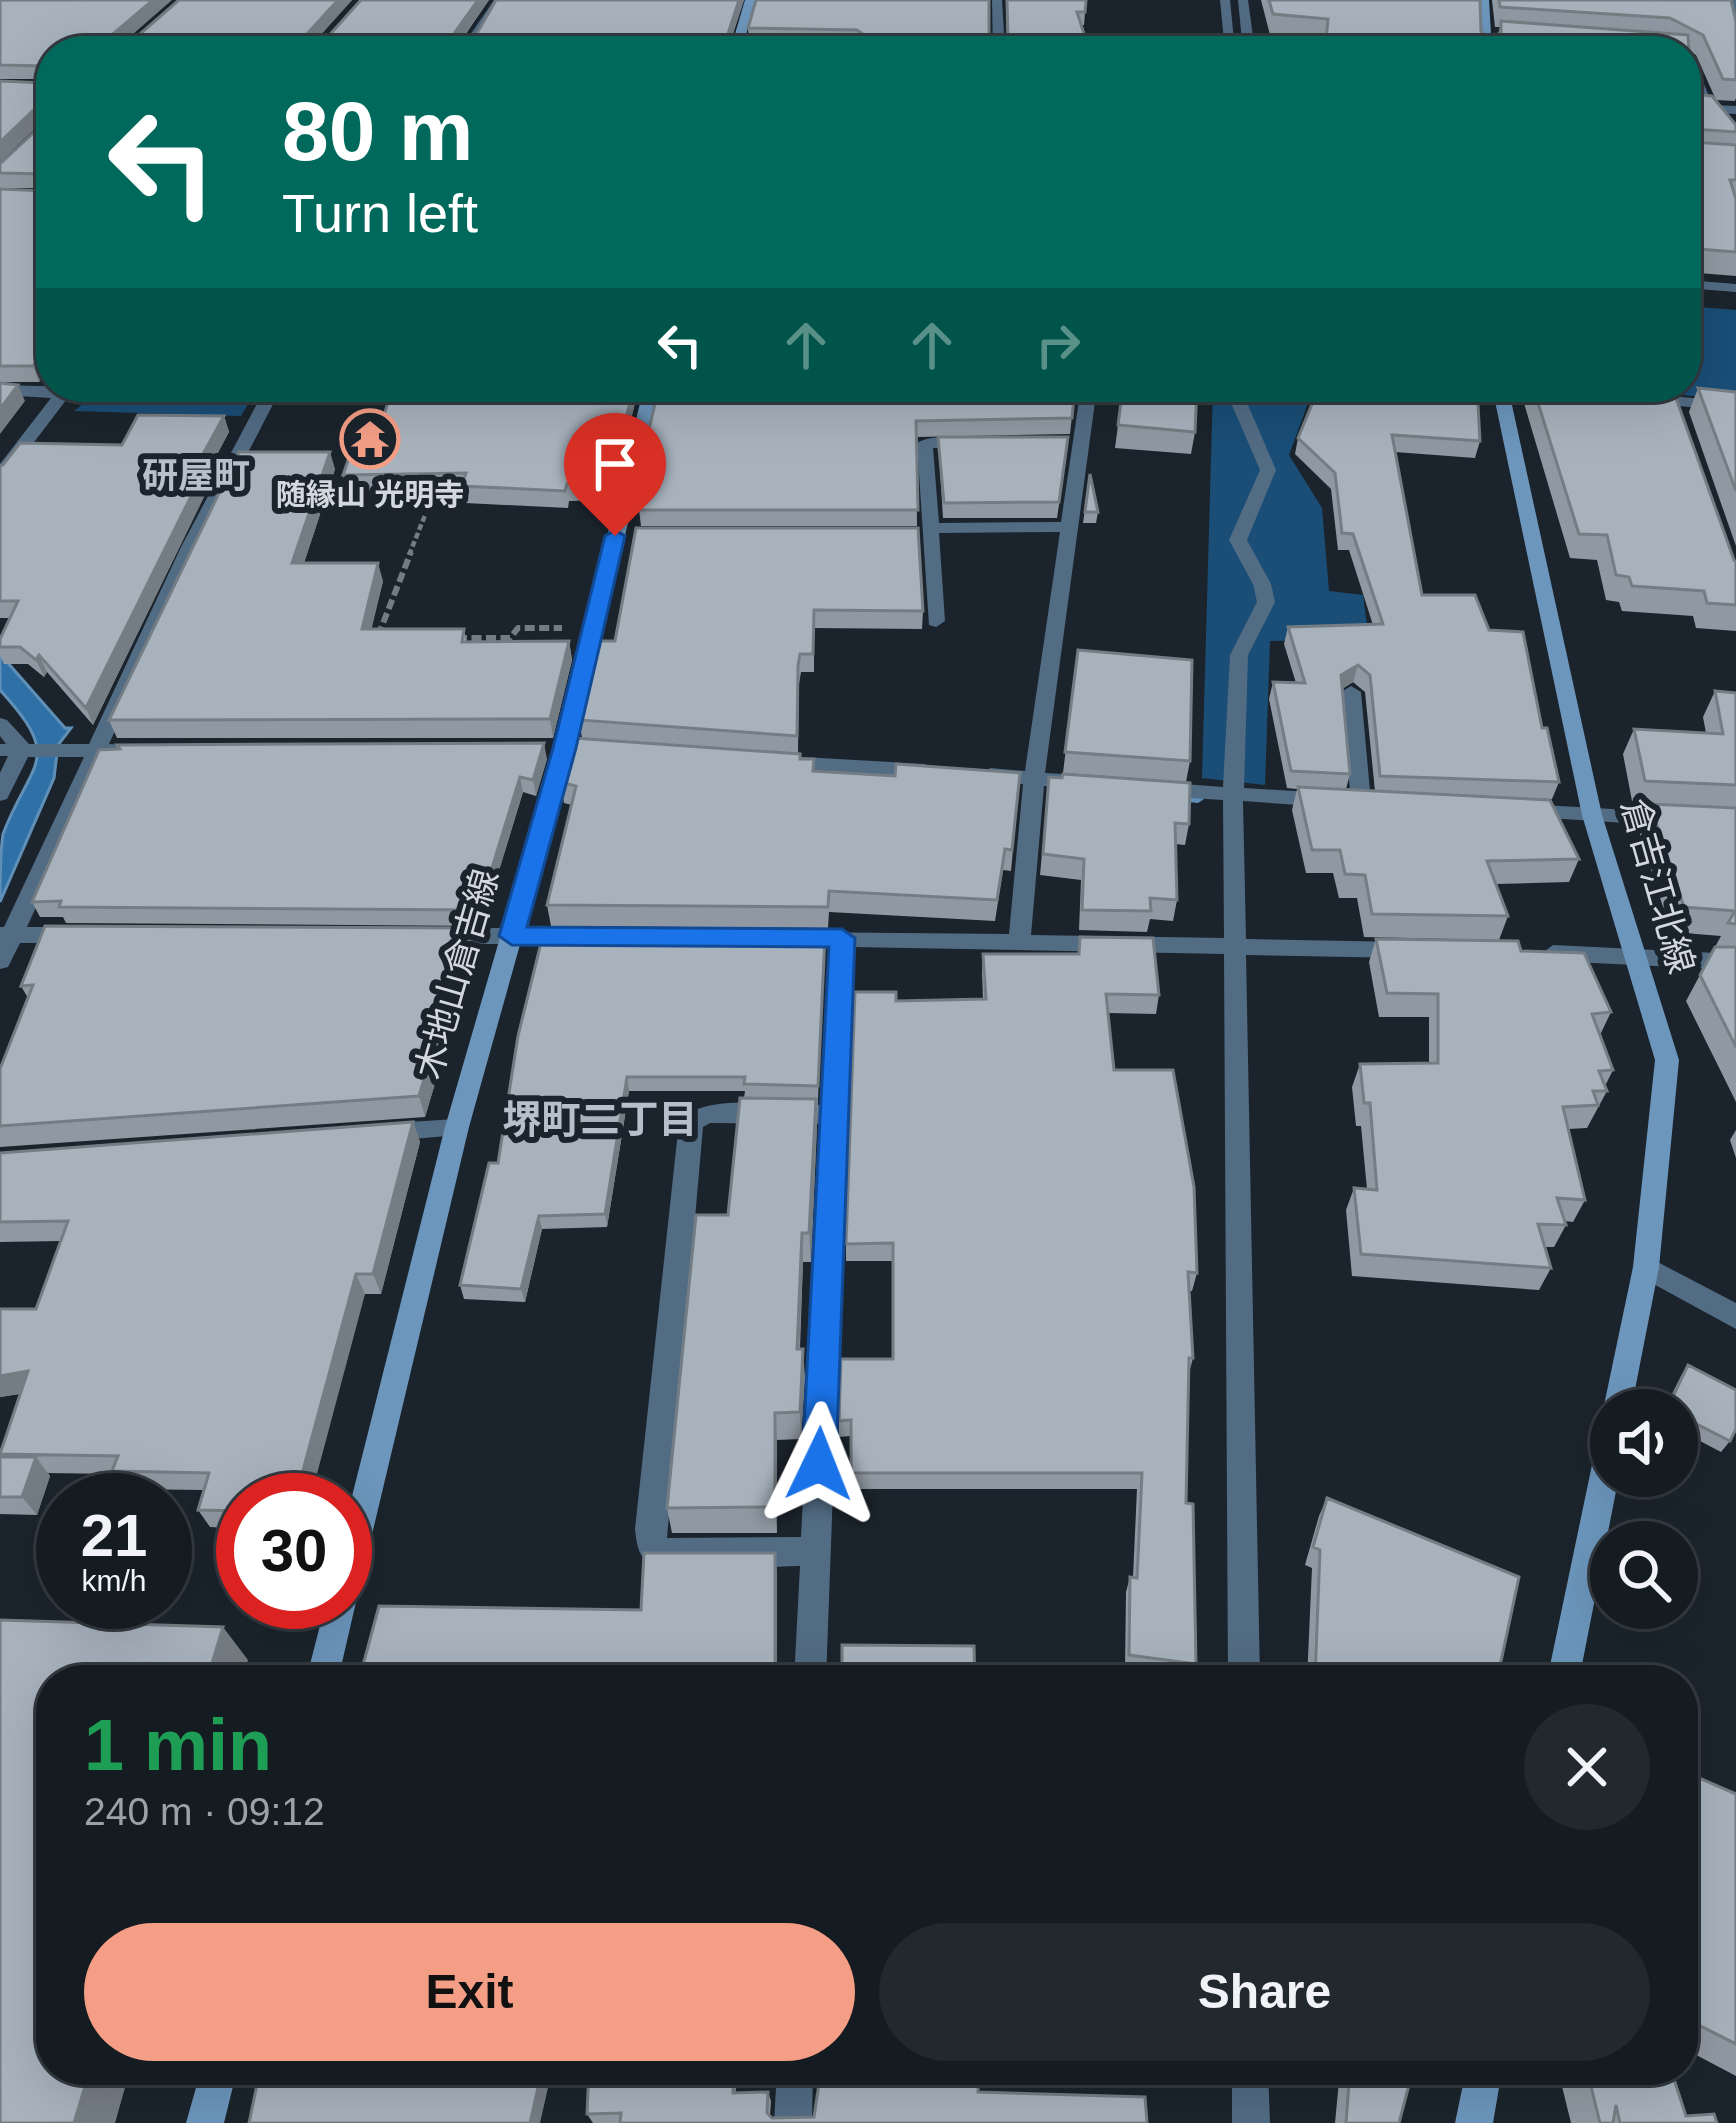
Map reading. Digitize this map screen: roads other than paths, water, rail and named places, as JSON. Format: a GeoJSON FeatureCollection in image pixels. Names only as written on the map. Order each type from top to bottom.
{"type":"FeatureCollection","features":[{"type":"Feature","properties":{"kind":"main road"},"geometry":{"type":"LineString","coordinates":[[740,36],[750,0]]}},
{"type":"Feature","properties":{"kind":"main road"},"geometry":{"type":"LineString","coordinates":[[1484,0],[1487,34]]}},
{"type":"Feature","properties":{"kind":"main road","name":"木地山倉吉線"},"geometry":{"type":"LineString","coordinates":[[372,1475],[457,1127],[626,536],[649,402]]}},
{"type":"Feature","properties":{"kind":"main road","name":"倉吉江北線"},"geometry":{"type":"LineString","coordinates":[[1503,402],[1592,814],[1667,1060],[1646,1267],[1621,1389]]}},
{"type":"Feature","properties":{"kind":"main road"},"geometry":{"type":"LineString","coordinates":[[1566,1665],[1600,1497]]}},
{"type":"Feature","properties":{"kind":"main road"},"geometry":{"type":"LineString","coordinates":[[326,1665],[334,1629]]}},
{"type":"Feature","properties":{"kind":"main road"},"geometry":{"type":"LineString","coordinates":[[205,2123],[215,2085]]}},
{"type":"Feature","properties":{"kind":"main road"},"geometry":{"type":"LineString","coordinates":[[1474,2123],[1481,2085]]}},
{"type":"Feature","properties":{"kind":"street"},"geometry":{"type":"LineString","coordinates":[[475,36],[499,0]]}},
{"type":"Feature","properties":{"kind":"street"},"geometry":{"type":"LineString","coordinates":[[997,0],[998,36]]}},
{"type":"Feature","properties":{"kind":"street"},"geometry":{"type":"LineString","coordinates":[[1243,0],[1248,36]]}},
{"type":"Feature","properties":{"kind":"street"},"geometry":{"type":"LineString","coordinates":[[1732,0],[1736,14]]}},
{"type":"Feature","properties":{"kind":"street"},"geometry":{"type":"LineString","coordinates":[[1487,34],[1509,35]]}},
{"type":"Feature","properties":{"kind":"street"},"geometry":{"type":"LineString","coordinates":[[1701,96],[1708,109]]}},
{"type":"Feature","properties":{"kind":"street"},"geometry":{"type":"LineString","coordinates":[[1701,109],[1736,110]]}},
{"type":"Feature","properties":{"kind":"street"},"geometry":{"type":"LineString","coordinates":[[1701,285],[1736,288]]}},
{"type":"Feature","properties":{"kind":"street"},"geometry":{"type":"LineString","coordinates":[[0,390],[36,390]]}},
{"type":"Feature","properties":{"kind":"street"},"geometry":{"type":"LineString","coordinates":[[0,475],[57,402]]}},
{"type":"Feature","properties":{"kind":"street"},"geometry":{"type":"LineString","coordinates":[[0,961],[6,935],[190,547],[266,402]]}},
{"type":"Feature","properties":{"kind":"street"},"geometry":{"type":"LineString","coordinates":[[1019,942],[1034,778],[1087,402]]}},
{"type":"Feature","properties":{"kind":"street"},"geometry":{"type":"LineString","coordinates":[[1240,402],[1268,470],[1238,540],[1262,584],[1266,602],[1238,655],[1233,796],[1244,1665]]}},
{"type":"Feature","properties":{"kind":"street"},"geometry":{"type":"LineString","coordinates":[[1672,402],[1680,422]]}},
{"type":"Feature","properties":{"kind":"street"},"geometry":{"type":"LineString","coordinates":[[1683,402],[1736,407]]}},
{"type":"Feature","properties":{"kind":"street"},"geometry":{"type":"LineString","coordinates":[[936,621],[925,443],[992,443]]}},
{"type":"Feature","properties":{"kind":"street"},"geometry":{"type":"LineString","coordinates":[[1060,443],[1082,443]]}},
{"type":"Feature","properties":{"kind":"street"},"geometry":{"type":"LineString","coordinates":[[907,536],[1072,527]]}},
{"type":"Feature","properties":{"kind":"street"},"geometry":{"type":"LineString","coordinates":[[1144,788],[1372,803],[1351,692]]}},
{"type":"Feature","properties":{"kind":"street"},"geometry":{"type":"LineString","coordinates":[[0,724],[11,750],[0,794]]}},
{"type":"Feature","properties":{"kind":"street"},"geometry":{"type":"LineString","coordinates":[[11,750],[160,751]]}},
{"type":"Feature","properties":{"kind":"street"},"geometry":{"type":"LineString","coordinates":[[752,760],[940,772]]}},
{"type":"Feature","properties":{"kind":"street"},"geometry":{"type":"LineString","coordinates":[[964,774],[1100,784]]}},
{"type":"Feature","properties":{"kind":"street"},"geometry":{"type":"LineString","coordinates":[[1499,810],[1736,823]]}},
{"type":"Feature","properties":{"kind":"street"},"geometry":{"type":"LineString","coordinates":[[6,935],[107,935]]}},
{"type":"Feature","properties":{"kind":"street"},"geometry":{"type":"LineString","coordinates":[[417,936],[606,936]]}},
{"type":"Feature","properties":{"kind":"street"},"geometry":{"type":"LineString","coordinates":[[772,938],[1422,950]]}},
{"type":"Feature","properties":{"kind":"street"},"geometry":{"type":"LineString","coordinates":[[811,1665],[842,938]]}},
{"type":"Feature","properties":{"kind":"street"},"geometry":{"type":"LineString","coordinates":[[1539,953],[1736,962]]}},
{"type":"Feature","properties":{"kind":"street"},"geometry":{"type":"LineString","coordinates":[[815,1551],[664,1555],[653,1546],[650,1529],[691,1122],[706,1113],[834,1114]]}},
{"type":"Feature","properties":{"kind":"street"},"geometry":{"type":"LineString","coordinates":[[1646,1267],[1736,1317]]}},
{"type":"Feature","properties":{"kind":"street"},"geometry":{"type":"LineString","coordinates":[[793,2123],[794,2085]]}},
{"type":"Feature","properties":{"kind":"street"},"geometry":{"type":"LineString","coordinates":[[1250,2085],[1251,2123]]}},
{"type":"Feature","properties":{"kind":"lane"},"geometry":{"type":"LineString","coordinates":[[1225,0],[1229,36]]}},
{"type":"Feature","properties":{"kind":"lane"},"geometry":{"type":"LineString","coordinates":[[366,1134],[457,1127]]}},
{"type":"Feature","properties":{"kind":"waterway"},"geometry":{"type":"LineString","coordinates":[[1171,797],[1198,799]]}},
{"type":"Feature","properties":{"kind":"place","name":"随縁山 光明寺"},"geometry":{"type":"Point","coordinates":[370,439]}},
{"type":"Feature","properties":{"kind":"district","name":"研屋町"},"geometry":{"type":"Point","coordinates":[196,475]}},
{"type":"Feature","properties":{"kind":"district","name":"堺町二丁目"},"geometry":{"type":"Point","coordinates":[600,1119]}}]}
